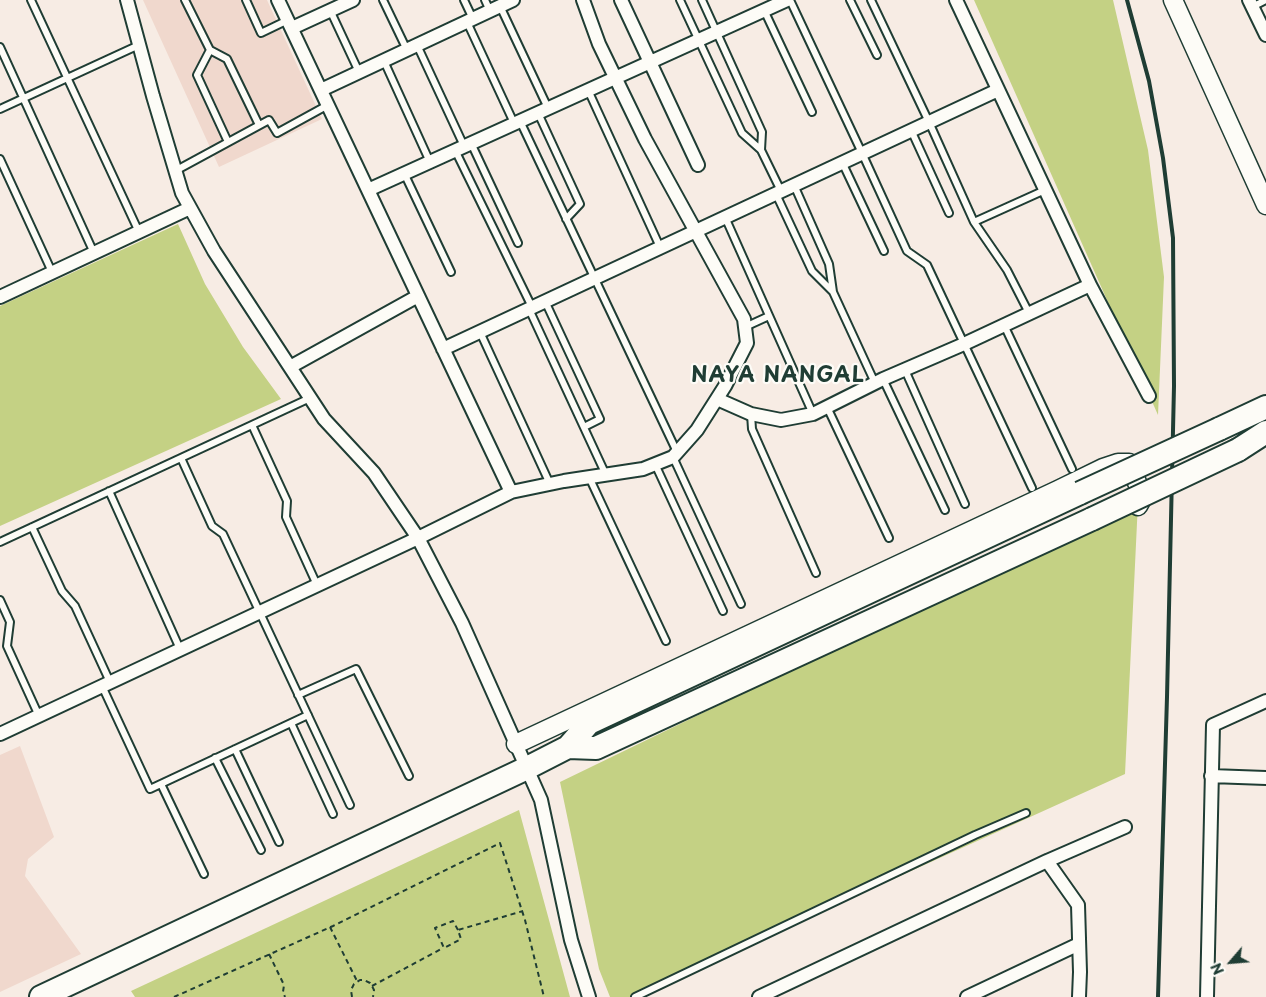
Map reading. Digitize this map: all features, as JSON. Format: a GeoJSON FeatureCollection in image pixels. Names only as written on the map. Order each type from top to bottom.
{"type":"FeatureCollection","features":[{"type":"Feature","properties":{"kind":"highway"},"geometry":{"type":"LineString","coordinates":[[41,997],[527,768],[568,747],[589,723],[1266,408]]}},
{"type":"Feature","properties":{"kind":"highway"},"geometry":{"type":"LineString","coordinates":[[568,747],[596,748],[604,745],[1238,450],[1266,432]]}},
{"type":"Feature","properties":{"kind":"street"},"geometry":{"type":"LineString","coordinates":[[127,0],[175,171],[182,193],[190,208],[214,251],[324,419],[374,472],[418,538],[462,623],[541,800],[571,940],[589,997]]}},
{"type":"Feature","properties":{"kind":"street"},"geometry":{"type":"LineString","coordinates":[[278,0],[510,492]]}},
{"type":"Feature","properties":{"kind":"street"},"geometry":{"type":"LineString","coordinates":[[290,24],[352,0]]}},
{"type":"Feature","properties":{"kind":"street"},"geometry":{"type":"LineString","coordinates":[[321,90],[470,20],[492,6],[513,0]]}},
{"type":"Feature","properties":{"kind":"street"},"geometry":{"type":"LineString","coordinates":[[0,734],[317,586],[510,492],[643,469],[675,454],[697,430],[725,386],[746,343],[744,318],[645,139],[599,44],[582,0]]}},
{"type":"Feature","properties":{"kind":"street"},"geometry":{"type":"LineString","coordinates":[[621,0],[698,165]]}},
{"type":"Feature","properties":{"kind":"street"},"geometry":{"type":"LineString","coordinates":[[368,190],[717,32],[767,6],[788,0]]}},
{"type":"Feature","properties":{"kind":"street"},"geometry":{"type":"LineString","coordinates":[[956,0],[1090,285],[1150,396]]}},
{"type":"Feature","properties":{"kind":"street"},"geometry":{"type":"LineString","coordinates":[[1173,0],[1266,205]]}},
{"type":"Feature","properties":{"kind":"street"},"geometry":{"type":"LineString","coordinates":[[1251,3],[1266,35]]}},
{"type":"Feature","properties":{"kind":"street"},"geometry":{"type":"LineString","coordinates":[[443,348],[998,90]]}},
{"type":"Feature","properties":{"kind":"street"},"geometry":{"type":"LineString","coordinates":[[0,297],[190,208]]}},
{"type":"Feature","properties":{"kind":"street"},"geometry":{"type":"LineString","coordinates":[[717,399],[751,414],[781,420],[813,414],[879,381],[964,344],[1090,285]]}},
{"type":"Feature","properties":{"kind":"street"},"geometry":{"type":"LineString","coordinates":[[290,367],[418,296]]}},
{"type":"Feature","properties":{"kind":"street"},"geometry":{"type":"LineString","coordinates":[[516,744],[1103,468],[1118,463],[1128,463],[1143,498],[1138,506],[629,744],[604,745]]}},
{"type":"Feature","properties":{"kind":"street"},"geometry":{"type":"LineString","coordinates":[[1207,997],[1212,725],[1266,701]]}},
{"type":"Feature","properties":{"kind":"street"},"geometry":{"type":"LineString","coordinates":[[594,721],[606,702]]}},
{"type":"Feature","properties":{"kind":"street"},"geometry":{"type":"LineString","coordinates":[[1212,776],[1266,778]]}},
{"type":"Feature","properties":{"kind":"street"},"geometry":{"type":"LineString","coordinates":[[759,997],[1047,861],[1125,828]]}},
{"type":"Feature","properties":{"kind":"street"},"geometry":{"type":"LineString","coordinates":[[1047,861],[1078,905],[1080,944],[1079,997]]}},
{"type":"Feature","properties":{"kind":"street"},"geometry":{"type":"LineString","coordinates":[[970,996],[1080,944]]}},
{"type":"Feature","properties":{"kind":"lane"},"geometry":{"type":"LineString","coordinates":[[31,0],[139,232]]}},
{"type":"Feature","properties":{"kind":"lane"},"geometry":{"type":"LineString","coordinates":[[185,0],[210,50],[227,59],[259,125]]}},
{"type":"Feature","properties":{"kind":"lane"},"geometry":{"type":"LineString","coordinates":[[246,0],[261,33],[290,24]]}},
{"type":"Feature","properties":{"kind":"lane"},"geometry":{"type":"LineString","coordinates":[[383,0],[412,48],[463,147],[518,242]]}},
{"type":"Feature","properties":{"kind":"lane"},"geometry":{"type":"LineString","coordinates":[[464,0],[470,20],[517,122],[594,278],[742,604]]}},
{"type":"Feature","properties":{"kind":"lane"},"geometry":{"type":"LineString","coordinates":[[680,0],[742,133],[760,150],[812,271],[833,292],[944,510]]}},
{"type":"Feature","properties":{"kind":"lane"},"geometry":{"type":"LineString","coordinates":[[702,0],[762,132],[760,150]]}},
{"type":"Feature","properties":{"kind":"lane"},"geometry":{"type":"LineString","coordinates":[[788,0],[907,251],[927,265],[1032,488]]}},
{"type":"Feature","properties":{"kind":"lane"},"geometry":{"type":"LineString","coordinates":[[850,0],[877,55]]}},
{"type":"Feature","properties":{"kind":"lane"},"geometry":{"type":"LineString","coordinates":[[870,0],[929,122],[974,222],[1007,270],[1029,313]]}},
{"type":"Feature","properties":{"kind":"lane"},"geometry":{"type":"LineString","coordinates":[[1251,3],[1266,0]]}},
{"type":"Feature","properties":{"kind":"lane"},"geometry":{"type":"LineString","coordinates":[[492,6],[543,110],[580,204],[566,219]]}},
{"type":"Feature","properties":{"kind":"lane"},"geometry":{"type":"LineString","coordinates":[[767,6],[812,112]]}},
{"type":"Feature","properties":{"kind":"lane"},"geometry":{"type":"LineString","coordinates":[[330,10],[359,72]]}},
{"type":"Feature","properties":{"kind":"lane"},"geometry":{"type":"LineString","coordinates":[[0,110],[140,45]]}},
{"type":"Feature","properties":{"kind":"lane"},"geometry":{"type":"LineString","coordinates":[[0,47],[94,253]]}},
{"type":"Feature","properties":{"kind":"lane"},"geometry":{"type":"LineString","coordinates":[[210,50],[198,76],[228,142]]}},
{"type":"Feature","properties":{"kind":"lane"},"geometry":{"type":"LineString","coordinates":[[384,61],[430,162]]}},
{"type":"Feature","properties":{"kind":"lane"},"geometry":{"type":"LineString","coordinates":[[588,90],[660,247]]}},
{"type":"Feature","properties":{"kind":"lane"},"geometry":{"type":"LineString","coordinates":[[175,171],[268,120],[277,133],[328,105]]}},
{"type":"Feature","properties":{"kind":"lane"},"geometry":{"type":"LineString","coordinates":[[911,130],[949,213]]}},
{"type":"Feature","properties":{"kind":"lane"},"geometry":{"type":"LineString","coordinates":[[463,147],[530,308],[606,475]]}},
{"type":"Feature","properties":{"kind":"lane"},"geometry":{"type":"LineString","coordinates":[[0,159],[52,272]]}},
{"type":"Feature","properties":{"kind":"lane"},"geometry":{"type":"LineString","coordinates":[[842,162],[884,251]]}},
{"type":"Feature","properties":{"kind":"lane"},"geometry":{"type":"LineString","coordinates":[[404,173],[451,272]]}},
{"type":"Feature","properties":{"kind":"lane"},"geometry":{"type":"LineString","coordinates":[[794,185],[829,264],[833,292]]}},
{"type":"Feature","properties":{"kind":"lane"},"geometry":{"type":"LineString","coordinates":[[974,222],[1045,190]]}},
{"type":"Feature","properties":{"kind":"lane"},"geometry":{"type":"LineString","coordinates":[[726,217],[813,414]]}},
{"type":"Feature","properties":{"kind":"lane"},"geometry":{"type":"LineString","coordinates":[[545,301],[600,419],[584,427]]}},
{"type":"Feature","properties":{"kind":"lane"},"geometry":{"type":"LineString","coordinates":[[745,327],[770,316]]}},
{"type":"Feature","properties":{"kind":"lane"},"geometry":{"type":"LineString","coordinates":[[1004,325],[1072,469]]}},
{"type":"Feature","properties":{"kind":"lane"},"geometry":{"type":"LineString","coordinates":[[480,332],[550,484]]}},
{"type":"Feature","properties":{"kind":"lane"},"geometry":{"type":"LineString","coordinates":[[905,370],[965,504]]}},
{"type":"Feature","properties":{"kind":"lane"},"geometry":{"type":"LineString","coordinates":[[0,542],[310,398]]}},
{"type":"Feature","properties":{"kind":"lane"},"geometry":{"type":"LineString","coordinates":[[827,407],[889,538]]}},
{"type":"Feature","properties":{"kind":"lane"},"geometry":{"type":"LineString","coordinates":[[751,414],[752,429],[816,573]]}},
{"type":"Feature","properties":{"kind":"lane"},"geometry":{"type":"LineString","coordinates":[[252,425],[287,501],[286,517],[317,586]]}},
{"type":"Feature","properties":{"kind":"lane"},"geometry":{"type":"LineString","coordinates":[[181,458],[212,526],[223,534],[350,805]]}},
{"type":"Feature","properties":{"kind":"lane"},"geometry":{"type":"LineString","coordinates":[[655,464],[723,611]]}},
{"type":"Feature","properties":{"kind":"lane"},"geometry":{"type":"LineString","coordinates":[[590,477],[666,642]]}},
{"type":"Feature","properties":{"kind":"lane"},"geometry":{"type":"LineString","coordinates":[[109,492],[180,650]]}},
{"type":"Feature","properties":{"kind":"lane"},"geometry":{"type":"LineString","coordinates":[[32,527],[62,590],[75,606],[150,789],[308,715]]}},
{"type":"Feature","properties":{"kind":"lane"},"geometry":{"type":"LineString","coordinates":[[0,600],[10,622],[7,646],[39,716]]}},
{"type":"Feature","properties":{"kind":"lane"},"geometry":{"type":"LineString","coordinates":[[298,695],[356,669],[409,776]]}},
{"type":"Feature","properties":{"kind":"lane"},"geometry":{"type":"LineString","coordinates":[[291,723],[333,814]]}},
{"type":"Feature","properties":{"kind":"lane"},"geometry":{"type":"LineString","coordinates":[[235,749],[279,842]]}},
{"type":"Feature","properties":{"kind":"lane"},"geometry":{"type":"LineString","coordinates":[[215,758],[261,850]]}},
{"type":"Feature","properties":{"kind":"lane"},"geometry":{"type":"LineString","coordinates":[[161,784],[204,874]]}},
{"type":"Feature","properties":{"kind":"lane"},"geometry":{"type":"LineString","coordinates":[[635,997],[975,835],[1026,813]]}},
{"type":"Feature","properties":{"kind":"path"},"geometry":{"type":"LineString","coordinates":[[174,997],[330,927],[500,843],[523,911],[544,997]]}},
{"type":"Feature","properties":{"kind":"path"},"geometry":{"type":"LineString","coordinates":[[458,930],[523,911]]}},
{"type":"Feature","properties":{"kind":"path"},"geometry":{"type":"LineString","coordinates":[[372,986],[444,948],[461,939],[453,920],[435,928],[444,948]]}},
{"type":"Feature","properties":{"kind":"path"},"geometry":{"type":"LineString","coordinates":[[330,927],[357,982]]}},
{"type":"Feature","properties":{"kind":"path"},"geometry":{"type":"LineString","coordinates":[[269,954],[284,985],[283,992],[285,997]]}},
{"type":"Feature","properties":{"kind":"path"},"geometry":{"type":"LineString","coordinates":[[352,997],[352,987],[357,982],[364,980],[372,986],[374,990],[373,997]]}},
{"type":"Feature","properties":{"kind":"shaded area"},"geometry":{"type":"Polygon","coordinates":[[[143,0],[267,0],[322,119],[219,167],[143,0]]]}},
{"type":"Feature","properties":{"kind":"shaded area"},"geometry":{"type":"Polygon","coordinates":[[[20,746],[54,837],[28,859],[25,876],[81,954],[0,992],[0,755],[20,746]]]}},
{"type":"Feature","properties":{"kind":"green space"},"geometry":{"type":"Polygon","coordinates":[[[974,0],[1113,0],[1148,150],[1164,277],[1158,415],[974,0]]]}},
{"type":"Feature","properties":{"kind":"green space"},"geometry":{"type":"Polygon","coordinates":[[[178,224],[205,284],[243,347],[281,399],[0,526],[0,306],[178,224]]]}},
{"type":"Feature","properties":{"kind":"green space"},"geometry":{"type":"Polygon","coordinates":[[[1138,502],[1125,774],[633,997],[610,997],[599,969],[560,782],[1138,502]]]}},
{"type":"Feature","properties":{"kind":"green space"},"geometry":{"type":"Polygon","coordinates":[[[519,810],[570,997],[135,997],[131,991],[519,810]]]}},
{"type":"Feature","properties":{"kind":"railway"},"geometry":{"type":"LineString","coordinates":[[1127,0],[1149,81],[1163,158],[1173,238],[1174,386],[1158,997]]}},
{"type":"Feature","properties":{"kind":"district","name":"NAYA NANGAL"},"geometry":{"type":"Point","coordinates":[778,376]}}]}
